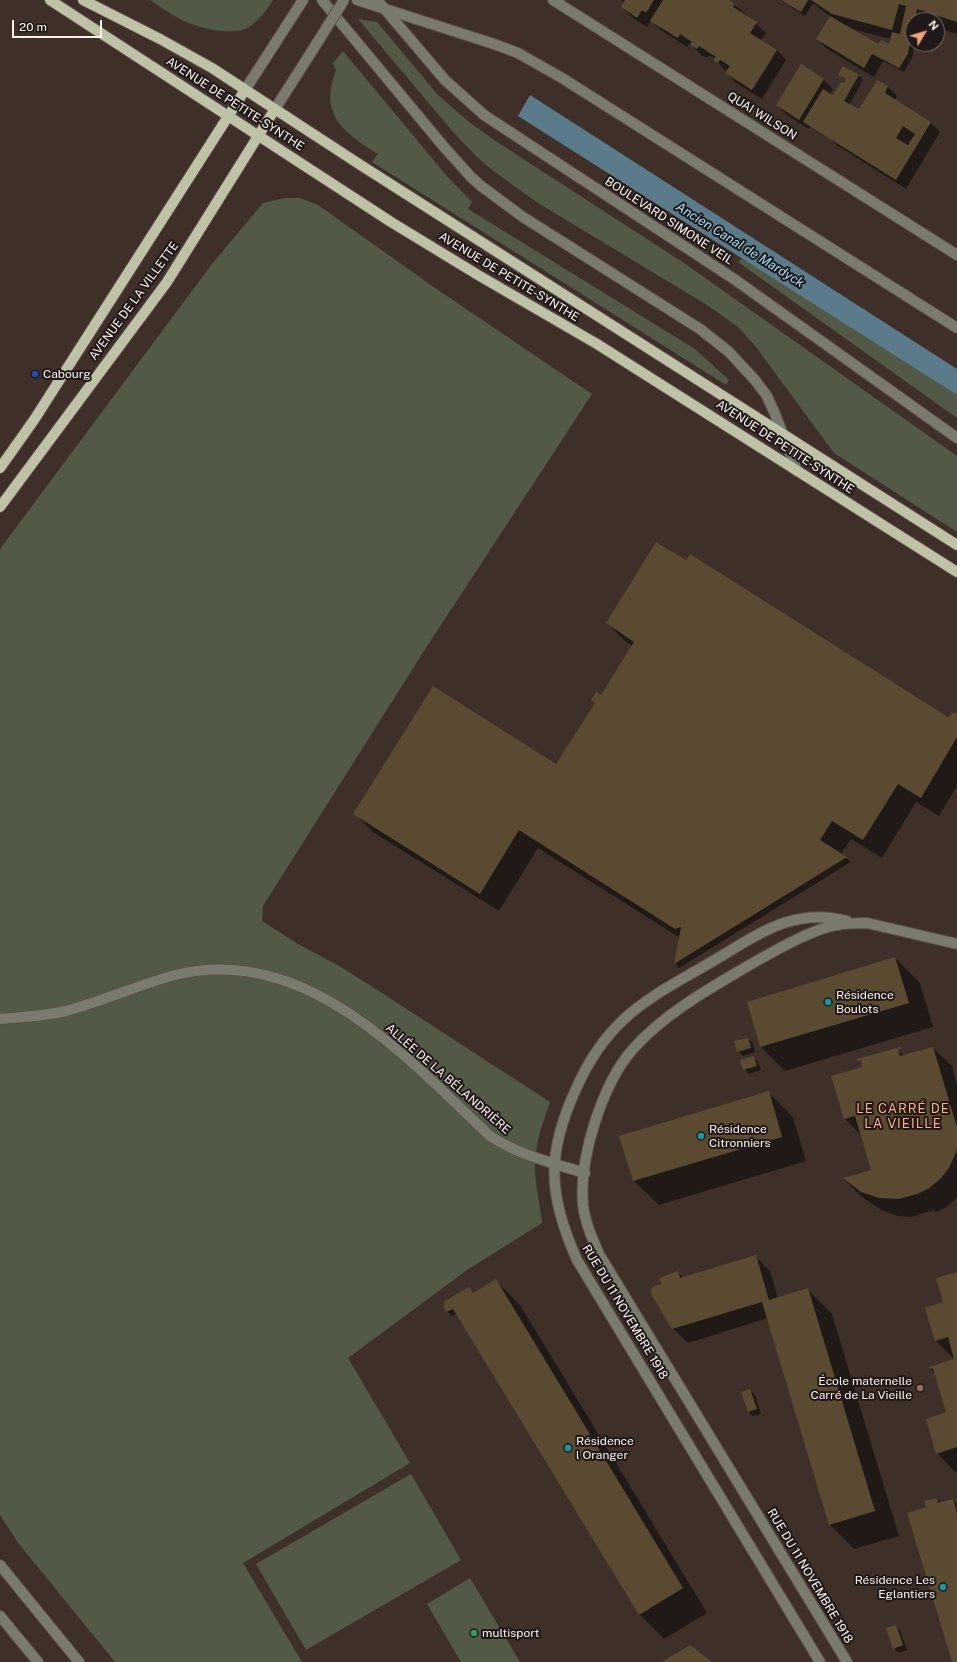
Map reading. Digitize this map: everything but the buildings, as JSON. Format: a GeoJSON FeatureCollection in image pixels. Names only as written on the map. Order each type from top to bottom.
{"type":"FeatureCollection","features":[{"type":"Feature","properties":{"kind":"main road","name":"AVENUE DE PETITE-SYNTHE"},"geometry":{"type":"LineString","coordinates":[[50,0],[391,222],[478,275],[597,344],[957,572]]}},
{"type":"Feature","properties":{"kind":"main road","name":"AVENUE DE PETITE-SYNTHE"},"geometry":{"type":"LineString","coordinates":[[83,0],[194,58],[957,545]]}},
{"type":"Feature","properties":{"kind":"main road","name":"AVENUE DE LA VILLETTE"},"geometry":{"type":"LineString","coordinates":[[0,468],[34,420],[245,90]]}},
{"type":"Feature","properties":{"kind":"main road","name":"AVENUE DE LA VILLETTE"},"geometry":{"type":"LineString","coordinates":[[0,507],[167,282],[275,109]]}},
{"type":"Feature","properties":{"kind":"street","name":"AVENUE DE LA VILLETTE"},"geometry":{"type":"LineString","coordinates":[[245,90],[303,0]]}},
{"type":"Feature","properties":{"kind":"street"},"geometry":{"type":"LineString","coordinates":[[322,0],[444,147],[471,177],[523,217],[700,328],[738,360],[761,388],[770,403],[797,470]]}},
{"type":"Feature","properties":{"kind":"street","name":"AVENUE DE LA VILLETTE"},"geometry":{"type":"LineString","coordinates":[[275,109],[344,0]]}},
{"type":"Feature","properties":{"kind":"street"},"geometry":{"type":"LineString","coordinates":[[357,0],[494,44],[518,53],[546,68],[957,328]]}},
{"type":"Feature","properties":{"kind":"street","name":"BOULEVARD SIMONE VEIL"},"geometry":{"type":"LineString","coordinates":[[377,0],[445,80],[484,115],[734,279],[957,438]]}},
{"type":"Feature","properties":{"kind":"street","name":"QUAI WILSON"},"geometry":{"type":"LineString","coordinates":[[553,0],[957,255]]}},
{"type":"Feature","properties":{"kind":"street","name":"RUE DU 11 NOVEMBRE 1918"},"geometry":{"type":"LineString","coordinates":[[820,1662],[577,1260],[563,1227],[559,1211],[554,1178],[554,1163],[559,1132],[564,1116],[591,1059],[610,1033],[635,1010],[662,991],[754,937],[783,923],[796,919],[820,916],[833,917],[854,923]]}},
{"type":"Feature","properties":{"kind":"street","name":"RUE DU 11 NOVEMBRE 1918"},"geometry":{"type":"LineString","coordinates":[[847,1662],[599,1254],[589,1229],[584,1210],[585,1173],[592,1135],[605,1097],[632,1050],[656,1027],[689,1002],[758,960],[824,928],[836,925],[867,923],[957,944]]}},
{"type":"Feature","properties":{"kind":"street","name":"ALLÉE DE LA BÉLANDRIÈRE"},"geometry":{"type":"LineString","coordinates":[[0,1019],[66,1011],[176,975],[222,970],[261,973],[301,987],[360,1020],[398,1048],[490,1136],[505,1146],[521,1153],[585,1173]]}},
{"type":"Feature","properties":{"kind":"street"},"geometry":{"type":"LineString","coordinates":[[0,1564],[80,1662]]}},
{"type":"Feature","properties":{"kind":"street"},"geometry":{"type":"LineString","coordinates":[[0,1616],[38,1662]]}},
{"type":"Feature","properties":{"kind":"green space"},"geometry":{"type":"Polygon","coordinates":[[[150,0],[273,0],[262,15],[249,27],[243,30],[226,31],[207,29],[184,21],[150,0]]]}},
{"type":"Feature","properties":{"kind":"green space"},"geometry":{"type":"Polygon","coordinates":[[[358,19],[377,22],[438,95],[469,122],[494,140],[684,263],[957,456],[957,532],[834,453],[756,347],[738,327],[707,305],[538,203],[492,170],[454,133],[358,19]]]}},
{"type":"Feature","properties":{"kind":"green space"},"geometry":{"type":"Polygon","coordinates":[[[343,51],[446,175],[472,202],[468,209],[695,349],[729,380],[726,385],[372,162],[378,154],[345,130],[333,111],[330,99],[331,86],[336,70],[333,63],[343,51]]]}},
{"type":"Feature","properties":{"kind":"green space"},"geometry":{"type":"Polygon","coordinates":[[[285,198],[300,198],[318,205],[438,290],[592,394],[422,654],[263,906],[262,921],[298,944],[341,967],[550,1102],[539,1136],[535,1162],[536,1184],[542,1223],[467,1270],[348,1358],[410,1463],[243,1563],[302,1662],[115,1662],[19,1544],[0,1515],[0,549],[212,264],[263,203],[285,198]]]}},
{"type":"Feature","properties":{"kind":"green space"},"geometry":{"type":"Polygon","coordinates":[[[743,258],[957,395],[957,418],[738,262],[743,258]]]}},
{"type":"Feature","properties":{"kind":"green space"},"geometry":{"type":"Polygon","coordinates":[[[411,1474],[461,1560],[306,1650],[256,1564],[411,1474]]]}},
{"type":"Feature","properties":{"kind":"green space","name":"multisport"},"geometry":{"type":"Polygon","coordinates":[[[470,1578],[520,1662],[461,1662],[427,1604],[470,1578]]]}},
{"type":"Feature","properties":{"kind":"water","name":"Ancien Canal de Mardyck"},"geometry":{"type":"Polygon","coordinates":[[[530,95],[957,369],[957,395],[518,116],[530,95]]]}},
{"type":"Feature","properties":{"kind":"place","name":"Cabourg"},"geometry":{"type":"Point","coordinates":[35,374]}},
{"type":"Feature","properties":{"kind":"place","name":"Résidence Boulots"},"geometry":{"type":"Point","coordinates":[828,1002]}},
{"type":"Feature","properties":{"kind":"place","name":"Résidence Citronniers"},"geometry":{"type":"Point","coordinates":[701,1136]}},
{"type":"Feature","properties":{"kind":"place","name":"École maternelle Carré de La Vieille"},"geometry":{"type":"Point","coordinates":[920,1388]}},
{"type":"Feature","properties":{"kind":"place","name":"Résidence l Oranger"},"geometry":{"type":"Point","coordinates":[568,1448]}},
{"type":"Feature","properties":{"kind":"place","name":"Résidence Les Eglantiers"},"geometry":{"type":"Point","coordinates":[943,1587]}},
{"type":"Feature","properties":{"kind":"place","name":"multisport"},"geometry":{"type":"Point","coordinates":[474,1633]}},
{"type":"Feature","properties":{"kind":"district","name":"LE CARRÉ DE LA VIEILLE"},"geometry":{"type":"Point","coordinates":[903,1116]}}]}
